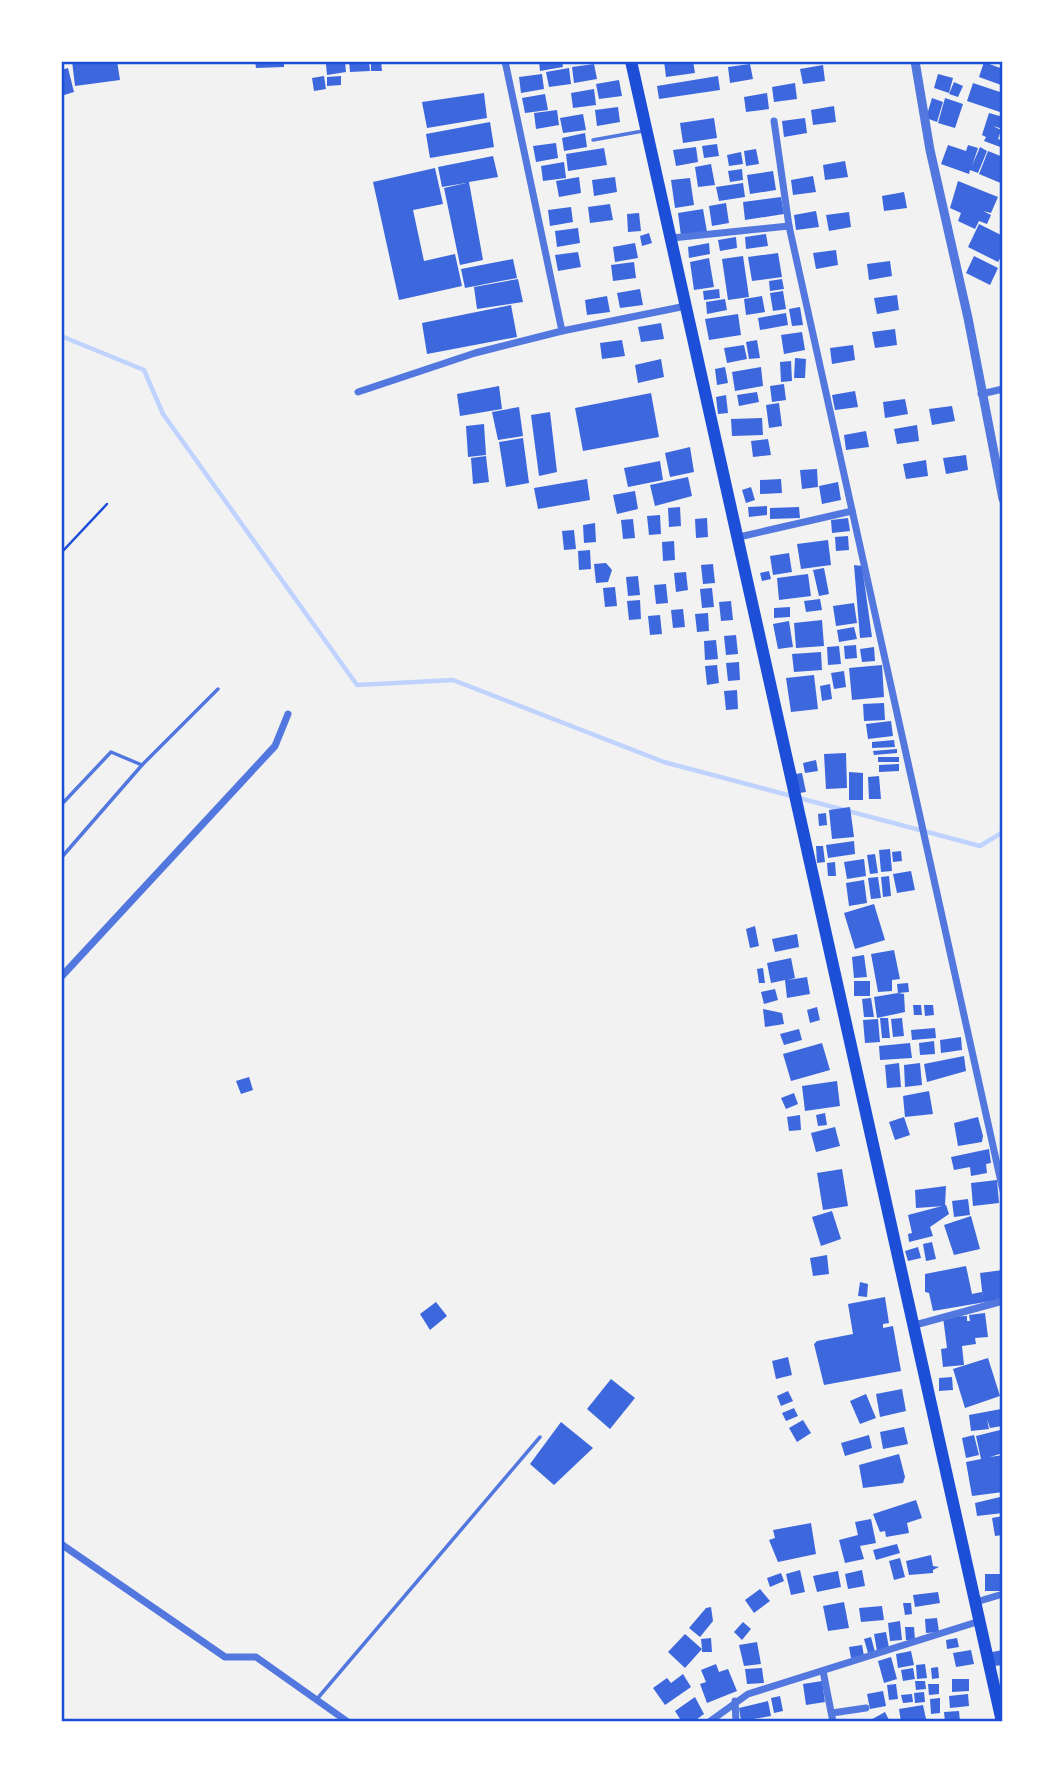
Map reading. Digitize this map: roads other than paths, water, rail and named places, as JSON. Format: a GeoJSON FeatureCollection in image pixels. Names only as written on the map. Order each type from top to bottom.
{"type":"FeatureCollection","features":[{"type":"Feature","properties":{"kind":"highway"},"geometry":{"type":"LineString","coordinates":[[631,61],[1002,1722]]}},
{"type":"Feature","properties":{"kind":"street"},"geometry":{"type":"LineString","coordinates":[[505,61],[562,331]]}},
{"type":"Feature","properties":{"kind":"street"},"geometry":{"type":"LineString","coordinates":[[915,61],[927,138],[968,318],[1003,499]]}},
{"type":"Feature","properties":{"kind":"street"},"geometry":{"type":"LineString","coordinates":[[774,121],[789,226],[1003,1191]]}},
{"type":"Feature","properties":{"kind":"street"},"geometry":{"type":"LineString","coordinates":[[671,238],[789,226]]}},
{"type":"Feature","properties":{"kind":"street"},"geometry":{"type":"LineString","coordinates":[[358,392],[475,353],[562,331],[687,306]]}},
{"type":"Feature","properties":{"kind":"street"},"geometry":{"type":"LineString","coordinates":[[981,394],[1003,389]]}},
{"type":"Feature","properties":{"kind":"street"},"geometry":{"type":"LineString","coordinates":[[738,537],[852,511]]}},
{"type":"Feature","properties":{"kind":"street"},"geometry":{"type":"LineString","coordinates":[[61,977],[275,746],[288,714]]}},
{"type":"Feature","properties":{"kind":"street"},"geometry":{"type":"LineString","coordinates":[[915,1325],[1003,1301]]}},
{"type":"Feature","properties":{"kind":"street"},"geometry":{"type":"LineString","coordinates":[[61,1544],[225,1657],[256,1657],[348,1722]]}},
{"type":"Feature","properties":{"kind":"street"},"geometry":{"type":"LineString","coordinates":[[976,1602],[1003,1594]]}},
{"type":"Feature","properties":{"kind":"street"},"geometry":{"type":"LineString","coordinates":[[709,1722],[748,1694],[981,1621]]}},
{"type":"Feature","properties":{"kind":"street"},"geometry":{"type":"LineString","coordinates":[[823,1671],[832,1717],[866,1708]]}},
{"type":"Feature","properties":{"kind":"street"},"geometry":{"type":"LineString","coordinates":[[735,1701],[736,1722]]}},
{"type":"Feature","properties":{"kind":"lane"},"geometry":{"type":"LineString","coordinates":[[593,139],[647,130]]}},
{"type":"Feature","properties":{"kind":"lane"},"geometry":{"type":"LineString","coordinates":[[61,858],[142,765],[218,689]]}},
{"type":"Feature","properties":{"kind":"lane"},"geometry":{"type":"LineString","coordinates":[[61,805],[111,752],[142,765]]}},
{"type":"Feature","properties":{"kind":"lane"},"geometry":{"type":"LineString","coordinates":[[317,1699],[540,1437]]}},
{"type":"Feature","properties":{"kind":"waterway"},"geometry":{"type":"LineString","coordinates":[[61,336],[144,370],[163,414],[357,685],[453,680],[664,762],[980,846],[1003,832]]}}]}
